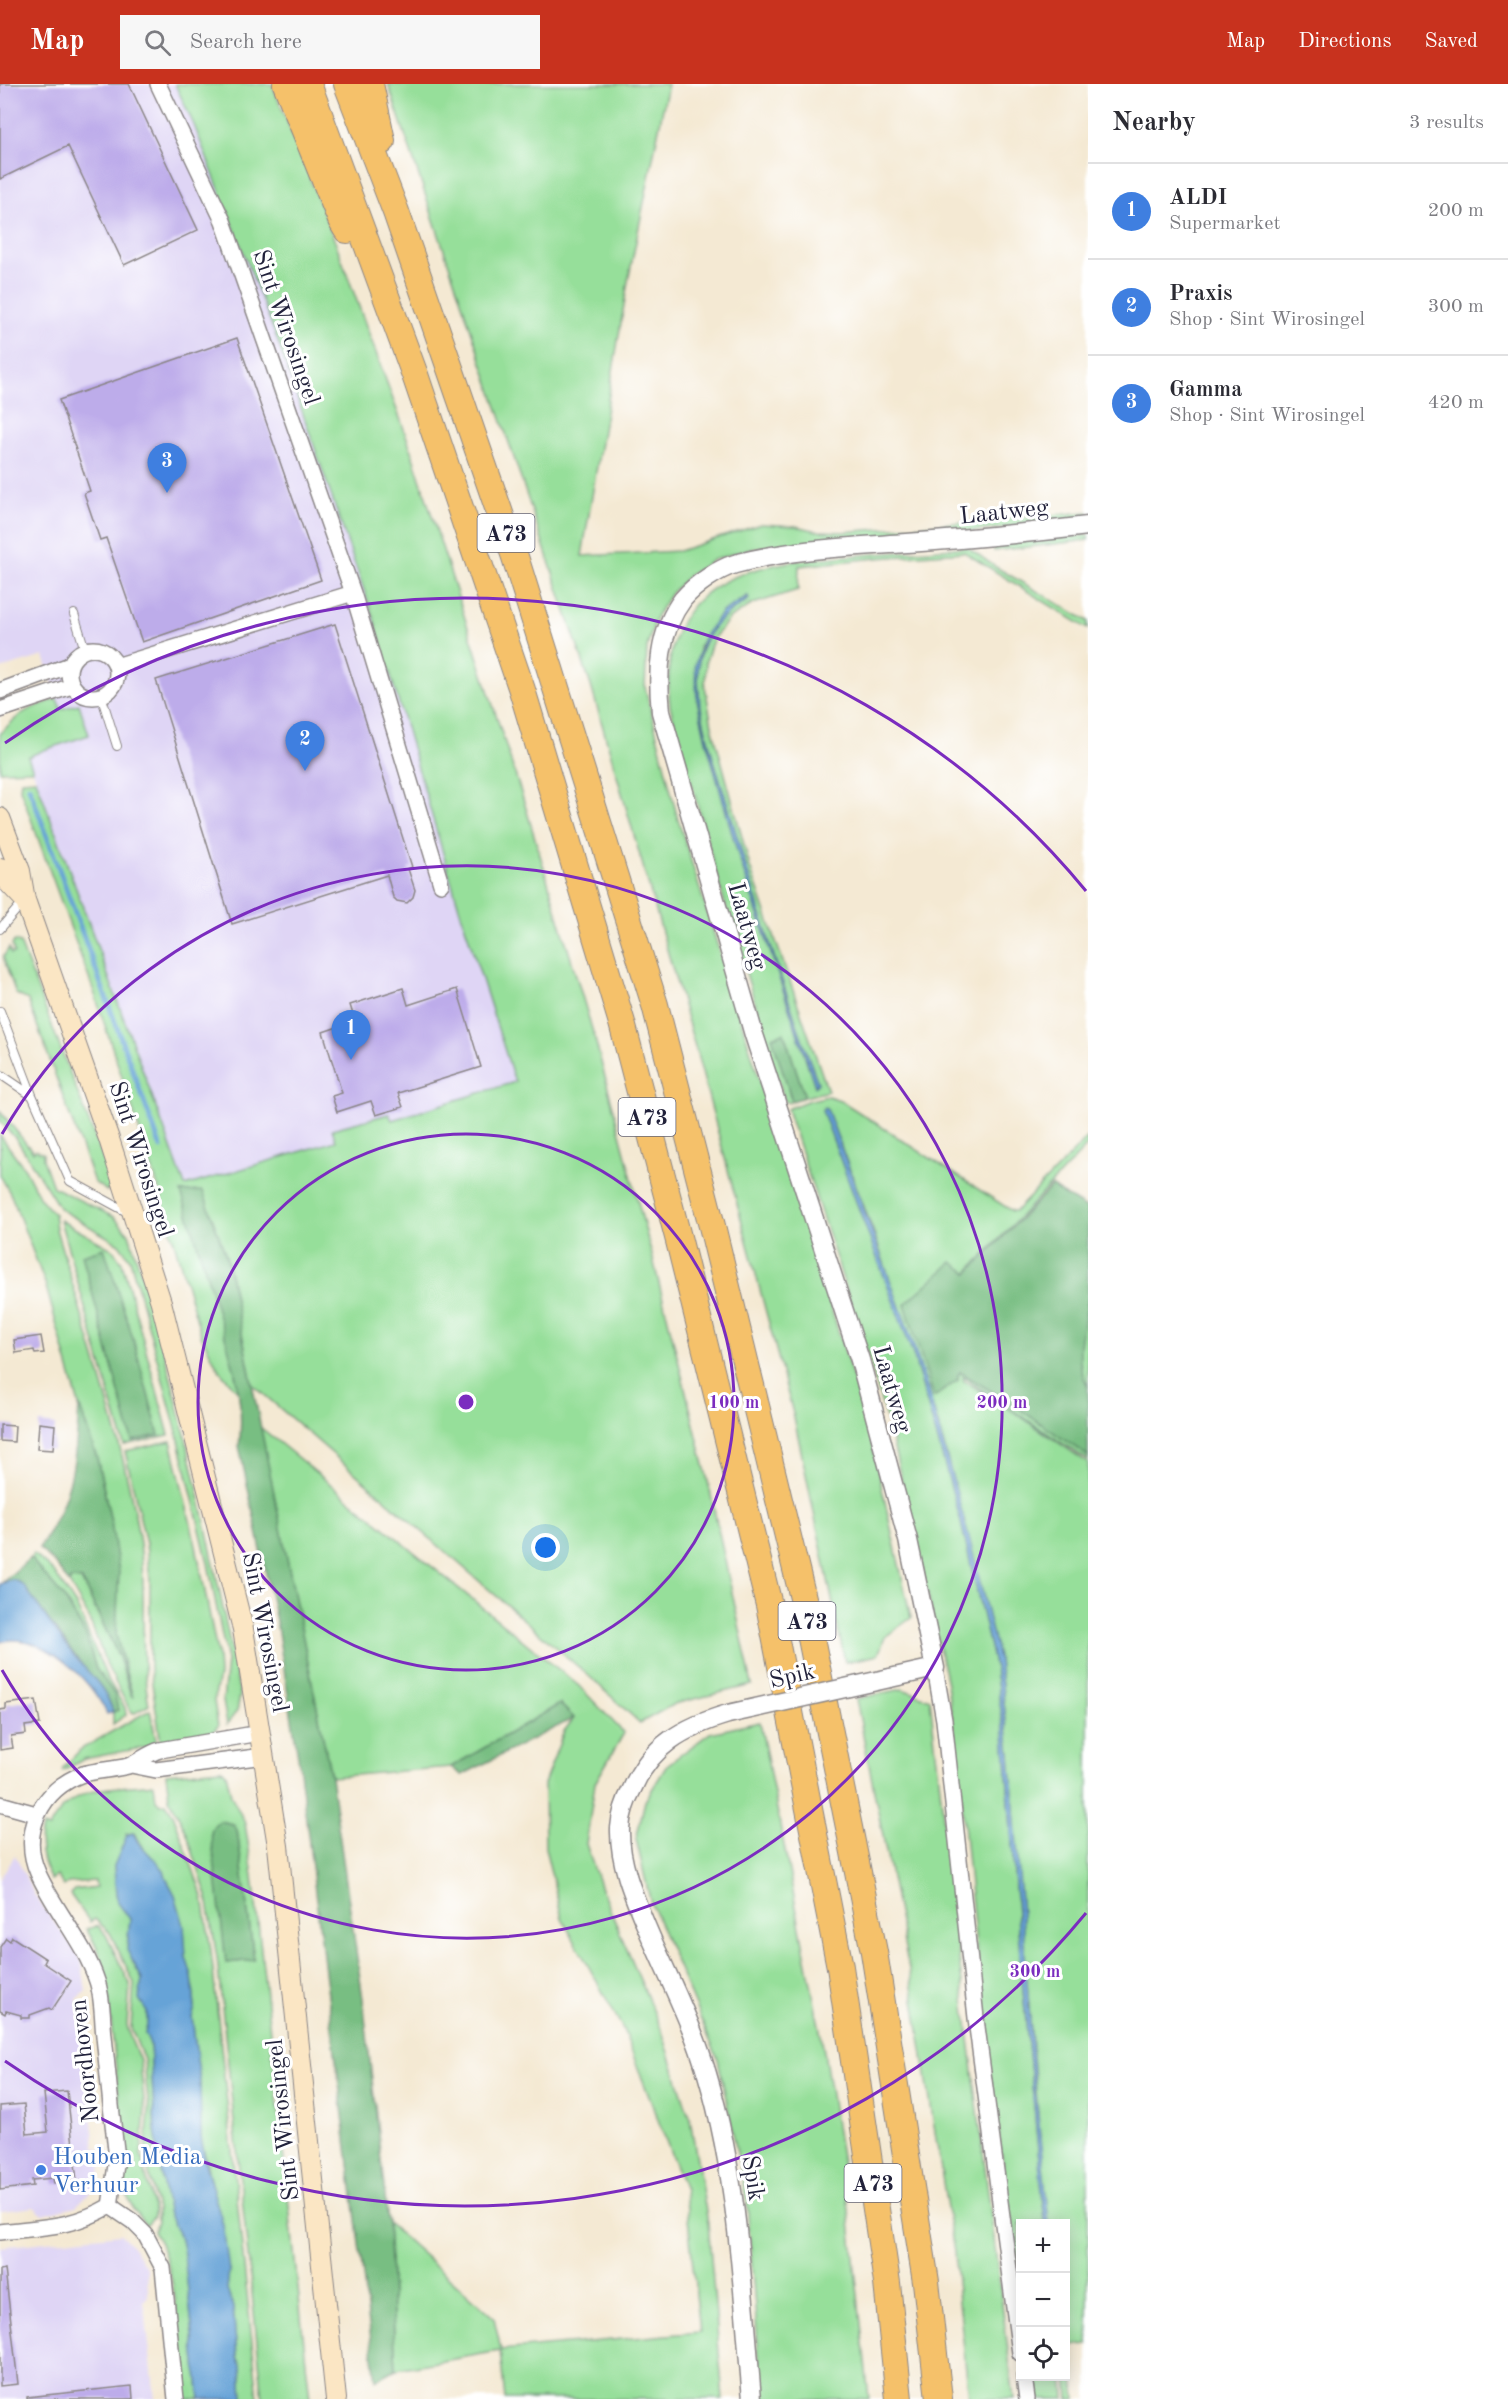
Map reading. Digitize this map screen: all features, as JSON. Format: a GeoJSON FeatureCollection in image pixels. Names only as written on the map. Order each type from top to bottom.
{"type":"FeatureCollection","features":[{"type":"Feature","properties":{"kind":"highway","name":"A73"},"geometry":{"type":"LineString","coordinates":[[286,84],[341,220],[383,285]]}},
{"type":"Feature","properties":{"kind":"highway","name":"A73"},"geometry":{"type":"LineString","coordinates":[[308,84],[383,285],[522,690],[622,1023],[679,1241],[766,1594],[840,1967],[888,2283],[899,2399]]}},
{"type":"Feature","properties":{"kind":"highway","name":"A73"},"geometry":{"type":"LineString","coordinates":[[347,84],[396,212],[514,557],[655,1005],[716,1241],[803,1598],[874,1952],[926,2282],[939,2399]]}},
{"type":"Feature","properties":{"kind":"highway","name":"A73"},"geometry":{"type":"LineString","coordinates":[[370,84],[396,212]]}},
{"type":"Feature","properties":{"kind":"main road","name":"Sint Wirosingel"},"geometry":{"type":"LineString","coordinates":[[0,818],[20,871],[25,900],[135,1216],[161,1302],[243,1629],[261,1733],[286,1915],[336,2399]]}},
{"type":"Feature","properties":{"kind":"main road","name":"Sint Wirosingel"},"geometry":{"type":"LineString","coordinates":[[0,868],[4,878],[25,900]]}},
{"type":"Feature","properties":{"kind":"street","name":"Sint Wirosingel"},"geometry":{"type":"LineString","coordinates":[[158,84],[223,221],[353,593],[441,884]]}},
{"type":"Feature","properties":{"kind":"street","name":"Laatweg"},"geometry":{"type":"LineString","coordinates":[[935,1668],[908,1540],[860,1360],[754,1035],[661,712],[658,680],[660,654],[667,626],[684,599],[703,581],[733,565],[767,557],[844,548],[978,538],[1088,526]]}},
{"type":"Feature","properties":{"kind":"street"},"geometry":{"type":"LineString","coordinates":[[116,666],[353,593]]}},
{"type":"Feature","properties":{"kind":"street"},"geometry":{"type":"LineString","coordinates":[[85,650],[100,650],[107,654],[116,666],[116,680],[112,687],[101,695],[85,696],[72,686],[69,679],[70,665],[74,658],[85,650]]}},
{"type":"Feature","properties":{"kind":"street"},"geometry":{"type":"LineString","coordinates":[[0,691],[70,665]]}},
{"type":"Feature","properties":{"kind":"street"},"geometry":{"type":"LineString","coordinates":[[0,710],[72,686]]}},
{"type":"Feature","properties":{"kind":"street"},"geometry":{"type":"LineString","coordinates":[[935,1668],[944,1720],[977,2027],[1017,2327]]}},
{"type":"Feature","properties":{"kind":"street","name":"Spik"},"geometry":{"type":"LineString","coordinates":[[752,2399],[738,2229],[722,2132],[702,2057],[635,1900],[622,1854],[620,1826],[627,1799],[639,1772],[657,1750],[676,1735],[698,1724],[728,1714],[935,1668]]}},
{"type":"Feature","properties":{"kind":"street"},"geometry":{"type":"LineString","coordinates":[[0,1804],[36,1814],[48,1798],[66,1782],[84,1774],[131,1765],[152,1752],[160,1750],[261,1733]]}},
{"type":"Feature","properties":{"kind":"street"},"geometry":{"type":"LineString","coordinates":[[131,1765],[156,1770],[264,1756]]}},
{"type":"Feature","properties":{"kind":"street","name":"Noordhoven"},"geometry":{"type":"LineString","coordinates":[[36,1814],[31,1846],[38,1872],[83,1949],[98,1983],[117,2158],[110,2206]]}},
{"type":"Feature","properties":{"kind":"street"},"geometry":{"type":"LineString","coordinates":[[0,2232],[71,2224],[93,2216],[110,2206],[132,2221],[145,2235],[162,2268],[176,2399]]}},
{"type":"Feature","properties":{"kind":"street"},"geometry":{"type":"LineString","coordinates":[[1025,2381],[1027,2399]]}},
{"type":"Feature","properties":{"kind":"lane"},"geometry":{"type":"LineString","coordinates":[[74,614],[85,650]]}},
{"type":"Feature","properties":{"kind":"lane"},"geometry":{"type":"LineString","coordinates":[[101,695],[117,746]]}},
{"type":"Feature","properties":{"kind":"lane"},"geometry":{"type":"LineString","coordinates":[[0,928],[25,900]]}},
{"type":"Feature","properties":{"kind":"lane"},"geometry":{"type":"LineString","coordinates":[[0,1011],[32,1095],[70,1181],[135,1216]]}},
{"type":"Feature","properties":{"kind":"lane"},"geometry":{"type":"LineString","coordinates":[[0,1074],[32,1095]]}},
{"type":"Feature","properties":{"kind":"shaded area"},"geometry":{"type":"Polygon","coordinates":[[[0,84],[179,84],[311,354],[545,1173],[185,1188],[28,757],[44,750],[78,704],[61,709],[44,656],[0,669],[0,84]]]}},
{"type":"Feature","properties":{"kind":"shaded area"},"geometry":{"type":"Polygon","coordinates":[[[15,1855],[35,1896],[81,1958],[86,1991],[77,1999],[95,2147],[104,2151],[98,2185],[76,2206],[42,2214],[34,2207],[0,2211],[0,1879],[15,1855]]]}},
{"type":"Feature","properties":{"kind":"shaded area"},"geometry":{"type":"Polygon","coordinates":[[[121,2234],[134,2248],[147,2269],[148,2296],[144,2301],[155,2399],[0,2399],[0,2247],[121,2234]]]}},
{"type":"Feature","properties":{"kind":"green space"},"geometry":{"type":"Polygon","coordinates":[[[175,84],[272,84],[336,244],[405,432],[525,805],[595,1039],[707,1477],[752,1685],[674,1704],[640,1723],[252,1384],[227,1259],[203,1192],[182,1192],[231,1355],[240,1394],[219,1370],[201,1335],[160,1193],[94,992],[20,789],[21,780],[36,779],[185,1186],[336,1141],[332,1129],[389,1114],[392,1120],[515,1082],[461,914],[375,622],[277,339],[194,125],[175,84]]]}},
{"type":"Feature","properties":{"kind":"green space"},"geometry":{"type":"Polygon","coordinates":[[[388,84],[668,84],[628,281],[582,556],[679,551],[761,524],[843,532],[1088,512],[1088,518],[986,530],[751,548],[713,560],[689,575],[671,593],[656,617],[647,647],[645,687],[677,816],[868,1426],[911,1618],[885,1637],[878,1655],[845,1662],[794,1417],[696,1050],[591,686],[388,84]]]}},
{"type":"Feature","properties":{"kind":"green space"},"geometry":{"type":"Polygon","coordinates":[[[1088,535],[1088,540],[994,551],[992,545],[1088,535]]]}},
{"type":"Feature","properties":{"kind":"green space"},"geometry":{"type":"Polygon","coordinates":[[[967,547],[996,567],[1088,621],[1088,629],[964,552],[799,566],[798,590],[753,604],[730,618],[711,645],[706,661],[705,686],[712,726],[750,867],[828,1091],[805,1097],[784,1033],[788,1090],[792,1101],[789,1103],[785,1101],[726,908],[670,706],[669,664],[678,630],[694,605],[716,586],[744,573],[811,559],[967,547]],[[747,596],[722,612],[699,647],[697,699],[738,854],[815,1086],[818,1083],[770,945],[712,753],[699,696],[699,660],[706,640],[724,617],[749,599],[747,596]]]}},
{"type":"Feature","properties":{"kind":"green space"},"geometry":{"type":"Polygon","coordinates":[[[57,699],[61,709],[79,704],[89,735],[28,757],[33,770],[0,771],[0,734],[26,711],[57,699]]]}},
{"type":"Feature","properties":{"kind":"green space"},"geometry":{"type":"Polygon","coordinates":[[[15,941],[20,943],[112,1182],[111,1188],[107,1191],[94,1182],[28,1000],[16,994],[3,957],[9,948],[11,954],[14,953],[12,944],[15,941]]]}},
{"type":"Feature","properties":{"kind":"green space"},"geometry":{"type":"Polygon","coordinates":[[[784,1033],[805,1097],[792,1101],[772,1037],[784,1033]]]}},
{"type":"Feature","properties":{"kind":"green space"},"geometry":{"type":"Polygon","coordinates":[[[828,1096],[840,1100],[1012,1211],[1016,1211],[1088,1137],[1088,1145],[967,1273],[919,1348],[934,1397],[958,1380],[960,1372],[1009,1402],[1088,1456],[1088,1460],[963,1377],[964,1381],[998,1401],[1088,1463],[1088,2344],[1071,2346],[1076,2399],[1069,2399],[1068,2381],[1070,2381],[1070,2219],[1048,2219],[1044,2184],[1010,1754],[999,1661],[939,1426],[873,1230],[826,1107],[914,1357],[960,1518],[995,1668],[1004,1731],[1021,1969],[1045,2219],[1016,2219],[1016,2254],[985,2038],[957,1752],[947,1684],[892,1440],[870,1362],[787,1109],[828,1096]]]}},
{"type":"Feature","properties":{"kind":"green space"},"geometry":{"type":"Polygon","coordinates":[[[0,1111],[33,1152],[35,1150],[43,1153],[53,1187],[114,1217],[129,1234],[178,1405],[229,1637],[240,1695],[237,1711],[227,1724],[223,1701],[227,1661],[208,1563],[178,1436],[130,1259],[119,1244],[60,1209],[17,1140],[0,1121],[0,1111]]]}},
{"type":"Feature","properties":{"kind":"green space"},"geometry":{"type":"Polygon","coordinates":[[[0,1135],[25,1169],[40,1198],[54,1214],[56,1229],[123,1459],[142,1558],[144,1663],[149,1705],[135,1713],[131,1712],[107,1666],[89,1618],[69,1583],[71,1579],[81,1580],[119,1657],[131,1696],[116,1635],[111,1522],[97,1458],[79,1405],[45,1283],[11,1195],[0,1175],[0,1135]]]}},
{"type":"Feature","properties":{"kind":"green space"},"geometry":{"type":"Polygon","coordinates":[[[1052,1186],[1088,1209],[1088,1297],[1080,1342],[1080,1364],[1088,1386],[1088,1456],[1009,1402],[960,1372],[958,1380],[934,1397],[905,1304],[952,1262],[968,1273],[1052,1186]]]}},
{"type":"Feature","properties":{"kind":"green space"},"geometry":{"type":"Polygon","coordinates":[[[203,1191],[227,1259],[331,1777],[363,1999],[388,2223],[396,2369],[376,2380],[299,1763],[277,1626],[239,1446],[240,1410],[235,1376],[181,1192],[203,1191]]]}},
{"type":"Feature","properties":{"kind":"green space"},"geometry":{"type":"Polygon","coordinates":[[[60,1220],[112,1249],[122,1262],[169,1435],[124,1445],[60,1220]]]}},
{"type":"Feature","properties":{"kind":"green space"},"geometry":{"type":"Polygon","coordinates":[[[104,1248],[132,1335],[159,1435],[132,1441],[82,1255],[104,1248]]]}},
{"type":"Feature","properties":{"kind":"green space"},"geometry":{"type":"Polygon","coordinates":[[[1088,1299],[1088,1386],[1081,1367],[1079,1343],[1084,1308],[1088,1299]]]}},
{"type":"Feature","properties":{"kind":"green space"},"geometry":{"type":"Polygon","coordinates":[[[79,1405],[97,1458],[111,1522],[119,1571],[116,1635],[133,1698],[119,1657],[82,1580],[71,1579],[69,1583],[56,1565],[39,1548],[59,1513],[70,1480],[74,1463],[79,1405]]]}},
{"type":"Feature","properties":{"kind":"green space"},"geometry":{"type":"Polygon","coordinates":[[[260,1427],[579,1686],[624,1733],[595,1783],[586,1844],[601,1889],[662,2031],[690,2119],[708,2223],[723,2399],[505,2399],[500,2351],[396,2369],[388,2223],[494,2318],[501,2350],[700,2332],[685,2190],[623,2029],[562,1918],[545,1848],[544,1784],[564,1731],[574,1718],[560,1704],[451,1767],[331,1777],[260,1427]]]}},
{"type":"Feature","properties":{"kind":"green space"},"geometry":{"type":"Polygon","coordinates":[[[171,1441],[196,1546],[218,1657],[219,1675],[214,1701],[218,1726],[211,1734],[161,1744],[150,1669],[150,1579],[146,1544],[125,1451],[171,1441]]]}},
{"type":"Feature","properties":{"kind":"green space"},"geometry":{"type":"Polygon","coordinates":[[[34,1554],[54,1572],[77,1607],[107,1678],[125,1708],[126,1715],[113,1724],[113,1712],[118,1710],[111,1691],[96,1669],[86,1635],[65,1599],[30,1558],[34,1554]]]}},
{"type":"Feature","properties":{"kind":"green space"},"geometry":{"type":"Polygon","coordinates":[[[30,1558],[65,1599],[86,1635],[96,1669],[115,1695],[118,1710],[113,1712],[103,1691],[21,1583],[13,1580],[3,1582],[30,1558]]]}},
{"type":"Feature","properties":{"kind":"green space"},"geometry":{"type":"Polygon","coordinates":[[[902,1689],[930,1699],[961,1975],[1014,2399],[969,2399],[954,2252],[910,1974],[856,1699],[902,1689]]]}},
{"type":"Feature","properties":{"kind":"green space"},"geometry":{"type":"Polygon","coordinates":[[[560,1704],[574,1718],[462,1775],[451,1767],[560,1704]]]}},
{"type":"Feature","properties":{"kind":"green space"},"geometry":{"type":"Polygon","coordinates":[[[150,1710],[157,1745],[84,1759],[63,1771],[62,1769],[81,1749],[150,1710]]]}},
{"type":"Feature","properties":{"kind":"green space"},"geometry":{"type":"Polygon","coordinates":[[[760,1722],[823,2046],[847,2193],[869,2399],[762,2399],[747,2202],[718,2059],[651,1904],[636,1839],[645,1801],[667,1765],[710,1733],[760,1722]]]}},
{"type":"Feature","properties":{"kind":"green space"},"geometry":{"type":"Polygon","coordinates":[[[222,1769],[226,1773],[231,1795],[245,1823],[253,1876],[310,2399],[263,2399],[217,1958],[207,1896],[186,1831],[169,1798],[166,1774],[222,1769]],[[237,1830],[226,1963],[254,1960],[237,1830]]]}},
{"type":"Feature","properties":{"kind":"green space"},"geometry":{"type":"Polygon","coordinates":[[[154,1784],[156,1800],[160,1804],[166,1803],[173,1814],[203,1897],[211,1951],[258,2399],[243,2399],[233,2307],[227,2289],[229,2271],[201,2137],[200,2083],[192,2017],[195,2007],[192,1977],[185,1955],[184,1926],[175,1895],[164,1870],[145,1850],[134,1833],[126,1834],[127,1837],[114,1866],[116,1896],[130,1919],[127,1946],[142,1979],[140,1996],[147,2011],[145,2034],[150,2044],[155,2129],[169,2215],[181,2239],[184,2254],[200,2399],[184,2399],[173,2288],[162,2247],[153,2232],[157,2222],[157,2209],[145,2156],[149,2110],[144,2060],[131,2028],[134,1983],[110,1933],[95,1919],[90,1922],[70,1894],[74,1890],[96,1887],[95,1881],[68,1883],[64,1886],[57,1876],[51,1880],[41,1854],[42,1826],[49,1828],[58,1813],[69,1803],[94,1791],[154,1784]]]}},
{"type":"Feature","properties":{"kind":"green space"},"geometry":{"type":"Polygon","coordinates":[[[220,1821],[233,1824],[237,1830],[254,1960],[226,1963],[211,1833],[213,1827],[220,1821]]]}},
{"type":"Feature","properties":{"kind":"green space"},"geometry":{"type":"Polygon","coordinates":[[[98,1926],[106,1935],[130,1984],[127,2025],[140,2061],[145,2110],[141,2155],[154,2210],[154,2216],[146,2225],[133,2209],[125,2191],[125,2156],[106,1972],[97,1947],[86,1929],[98,1926]]]}},
{"type":"Feature","properties":{"kind":"green space"},"geometry":{"type":"Polygon","coordinates":[[[1035,2381],[1063,2381],[1065,2399],[1037,2399],[1035,2381]]]}},
{"type":"Feature","properties":{"kind":"water"},"geometry":{"type":"Polygon","coordinates":[[[748,596],[749,599],[717,624],[706,640],[699,660],[699,695],[712,753],[770,945],[818,1083],[815,1086],[738,854],[697,699],[695,665],[705,634],[722,612],[748,596]]]}},
{"type":"Feature","properties":{"kind":"water"},"geometry":{"type":"Polygon","coordinates":[[[824,1107],[827,1109],[911,1337],[969,1537],[999,1661],[1010,1754],[1035,2087],[1049,2219],[1045,2219],[1021,1969],[1004,1731],[995,1668],[960,1518],[914,1357],[822,1110],[824,1107]]]}},
{"type":"Feature","properties":{"kind":"water"},"geometry":{"type":"Polygon","coordinates":[[[11,1580],[24,1586],[67,1647],[101,1687],[113,1712],[107,1714],[90,1687],[77,1673],[48,1651],[32,1643],[16,1640],[0,1642],[0,1584],[11,1580]]]}},
{"type":"Feature","properties":{"kind":"water"},"geometry":{"type":"Polygon","coordinates":[[[133,1833],[138,1842],[164,1870],[175,1895],[184,1926],[186,1957],[192,1977],[195,2007],[192,2017],[200,2083],[201,2137],[206,2166],[223,2225],[229,2271],[227,2289],[233,2307],[243,2399],[200,2399],[184,2254],[181,2239],[169,2215],[155,2129],[150,2044],[145,2034],[147,2011],[139,1999],[142,1979],[127,1950],[130,1919],[118,1903],[116,1893],[114,1866],[127,1835],[133,1833]]]}},
{"type":"Feature","properties":{"kind":"building"},"geometry":{"type":"Polygon","coordinates":[[[0,84],[129,84],[198,230],[124,265],[68,146],[0,179],[0,84]]]}},
{"type":"Feature","properties":{"kind":"building"},"geometry":{"type":"Polygon","coordinates":[[[237,338],[321,580],[142,642],[106,538],[100,540],[84,493],[90,491],[59,400],[237,338]]]}},
{"type":"Feature","properties":{"kind":"building"},"geometry":{"type":"Polygon","coordinates":[[[335,624],[412,867],[408,869],[415,890],[413,897],[407,903],[397,901],[393,897],[387,875],[232,924],[156,680],[335,624]]]}},
{"type":"Feature","properties":{"kind":"building"},"geometry":{"type":"Polygon","coordinates":[[[403,988],[408,1005],[457,989],[481,1067],[398,1093],[403,1107],[376,1115],[371,1101],[337,1112],[332,1096],[342,1093],[323,1032],[355,1021],[350,1005],[403,988]]]}},
{"type":"Feature","properties":{"kind":"building"},"geometry":{"type":"Polygon","coordinates":[[[41,1336],[44,1353],[35,1354],[34,1350],[16,1353],[14,1340],[41,1336]]]}},
{"type":"Feature","properties":{"kind":"building"},"geometry":{"type":"Polygon","coordinates":[[[39,1423],[55,1425],[53,1450],[37,1449],[39,1423]]]}},
{"type":"Feature","properties":{"kind":"building"},"geometry":{"type":"Polygon","coordinates":[[[0,1425],[15,1426],[14,1442],[0,1441],[0,1425]]]}},
{"type":"Feature","properties":{"kind":"building"},"geometry":{"type":"Polygon","coordinates":[[[36,1700],[40,1724],[25,1726],[26,1734],[11,1736],[13,1748],[0,1750],[0,1710],[6,1709],[6,1704],[36,1700]]]}},
{"type":"Feature","properties":{"kind":"building"},"geometry":{"type":"Polygon","coordinates":[[[12,1937],[46,1959],[44,1963],[71,1981],[52,2010],[49,2008],[30,2015],[30,2018],[21,2018],[21,2015],[6,2011],[5,2014],[0,2011],[0,1947],[6,1938],[10,1941],[12,1937]]]}},
{"type":"Feature","properties":{"kind":"building"},"geometry":{"type":"Polygon","coordinates":[[[67,2091],[77,2181],[54,2184],[53,2178],[32,2180],[33,2186],[0,2190],[0,2106],[24,2104],[27,2134],[48,2132],[44,2093],[67,2091]]]}},
{"type":"Feature","properties":{"kind":"building"},"geometry":{"type":"Polygon","coordinates":[[[5,2269],[18,2384],[0,2386],[0,2270],[5,2269]]]}},
{"type":"Feature","properties":{"kind":"building"},"geometry":{"type":"Polygon","coordinates":[[[132,2386],[133,2399],[27,2399],[27,2397],[132,2386]]]}},
{"type":"Feature","properties":{"kind":"waterway"},"geometry":{"type":"LineString","coordinates":[[29,787],[161,1148]]}},
{"type":"Feature","properties":{"kind":"place","name":"Gamma"},"geometry":{"type":"Point","coordinates":[167,493]}},
{"type":"Feature","properties":{"kind":"place","name":"Praxis"},"geometry":{"type":"Point","coordinates":[305,771]}},
{"type":"Feature","properties":{"kind":"place","name":"ALDI"},"geometry":{"type":"Point","coordinates":[351,1060]}},
{"type":"Feature","properties":{"kind":"place","name":"Houben Media Verhuur"},"geometry":{"type":"Point","coordinates":[41,2170]}}]}
